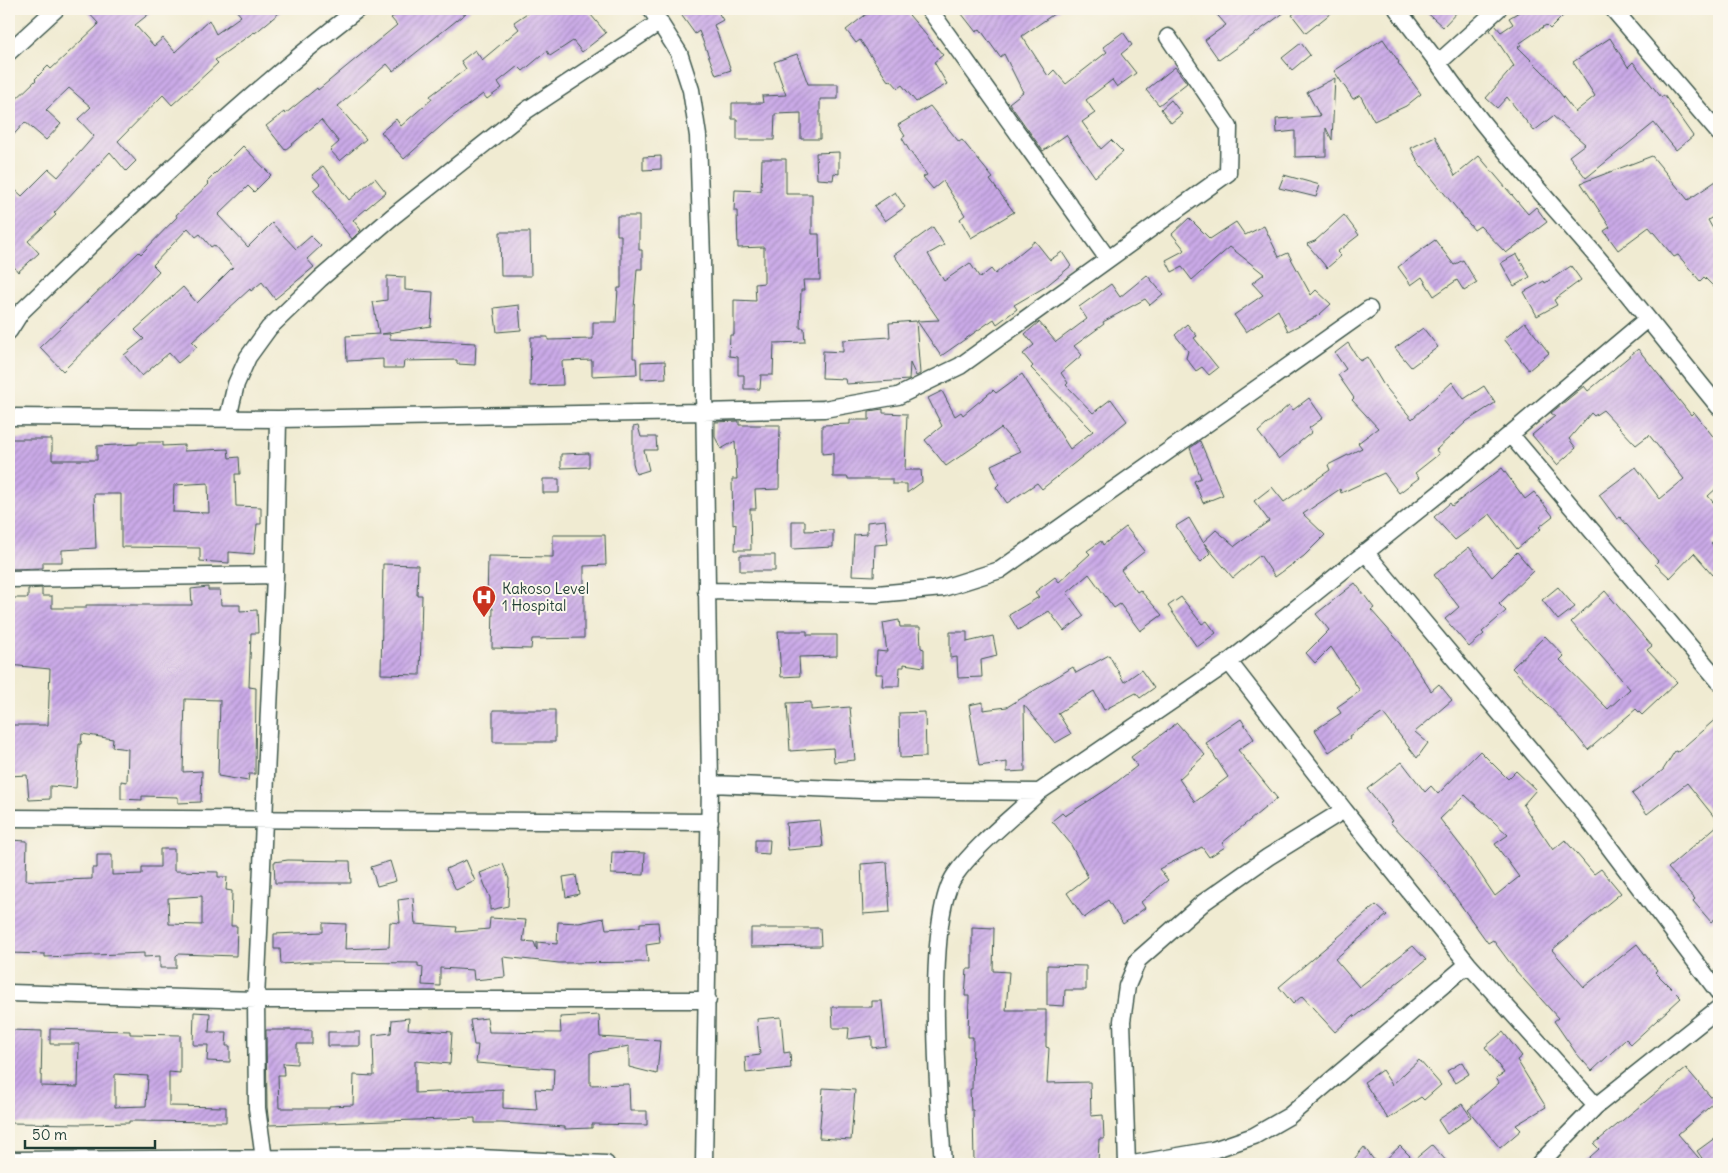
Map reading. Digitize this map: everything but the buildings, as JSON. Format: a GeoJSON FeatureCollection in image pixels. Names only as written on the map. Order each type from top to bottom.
{"type":"FeatureCollection","features":[{"type":"Feature","properties":{"kind":"street"},"geometry":{"type":"LineString","coordinates":[[9,52],[56,9]]}},
{"type":"Feature","properties":{"kind":"street"},"geometry":{"type":"LineString","coordinates":[[9,330],[21,312],[174,164],[300,53],[358,9]]}},
{"type":"Feature","properties":{"kind":"street"},"geometry":{"type":"LineString","coordinates":[[651,9],[679,53],[691,90],[698,136],[710,784],[704,1164]]}},
{"type":"Feature","properties":{"kind":"street"},"geometry":{"type":"LineString","coordinates":[[929,9],[1108,259]]}},
{"type":"Feature","properties":{"kind":"street"},"geometry":{"type":"LineString","coordinates":[[1397,9],[1488,130],[1719,407]]}},
{"type":"Feature","properties":{"kind":"street"},"geometry":{"type":"LineString","coordinates":[[1438,63],[1498,9]]}},
{"type":"Feature","properties":{"kind":"street"},"geometry":{"type":"LineString","coordinates":[[1613,9],[1719,133]]}},
{"type":"Feature","properties":{"kind":"street"},"geometry":{"type":"LineString","coordinates":[[228,418],[236,384],[248,356],[269,328],[320,279],[392,217],[527,110],[660,22]]}},
{"type":"Feature","properties":{"kind":"street"},"geometry":{"type":"LineString","coordinates":[[9,417],[278,419],[703,412],[824,408],[898,396],[960,366],[1228,173],[1228,127],[1168,37]]}},
{"type":"Feature","properties":{"kind":"street"},"geometry":{"type":"LineString","coordinates":[[706,591],[877,594],[944,588],[1000,570],[1369,309]]}},
{"type":"Feature","properties":{"kind":"street"},"geometry":{"type":"LineString","coordinates":[[943,1164],[937,973],[939,928],[946,892],[954,875],[969,858],[1038,792],[1229,662],[1456,480],[1647,319]]}},
{"type":"Feature","properties":{"kind":"street"},"geometry":{"type":"LineString","coordinates":[[264,1159],[257,1108],[256,1000],[276,575],[278,419]]}},
{"type":"Feature","properties":{"kind":"street"},"geometry":{"type":"LineString","coordinates":[[1510,434],[1719,681]]}},
{"type":"Feature","properties":{"kind":"street"},"geometry":{"type":"LineString","coordinates":[[1365,552],[1585,815],[1719,993]]}},
{"type":"Feature","properties":{"kind":"street"},"geometry":{"type":"LineString","coordinates":[[9,579],[276,575]]}},
{"type":"Feature","properties":{"kind":"street"},"geometry":{"type":"LineString","coordinates":[[1229,662],[1344,810],[1468,964],[1596,1106]]}},
{"type":"Feature","properties":{"kind":"street"},"geometry":{"type":"LineString","coordinates":[[710,784],[862,790],[1038,792]]}},
{"type":"Feature","properties":{"kind":"street"},"geometry":{"type":"LineString","coordinates":[[1127,1164],[1122,1022],[1127,986],[1138,960],[1204,902],[1268,857],[1344,810]]}},
{"type":"Feature","properties":{"kind":"street"},"geometry":{"type":"LineString","coordinates":[[9,818],[710,822]]}},
{"type":"Feature","properties":{"kind":"street"},"geometry":{"type":"LineString","coordinates":[[1133,1164],[1213,1150],[1254,1136],[1290,1116],[1468,964]]}},
{"type":"Feature","properties":{"kind":"street"},"geometry":{"type":"LineString","coordinates":[[9,993],[256,1000],[708,1000]]}},
{"type":"Feature","properties":{"kind":"street"},"geometry":{"type":"LineString","coordinates":[[1539,1164],[1596,1106],[1719,1008]]}},
{"type":"Feature","properties":{"kind":"street"},"geometry":{"type":"LineString","coordinates":[[9,1160],[124,1162],[459,1157],[606,1164]]}},
{"type":"Feature","properties":{"kind":"place","name":"Kakoso Level 1 Hospital"},"geometry":{"type":"Point","coordinates":[484,618]}}]}
